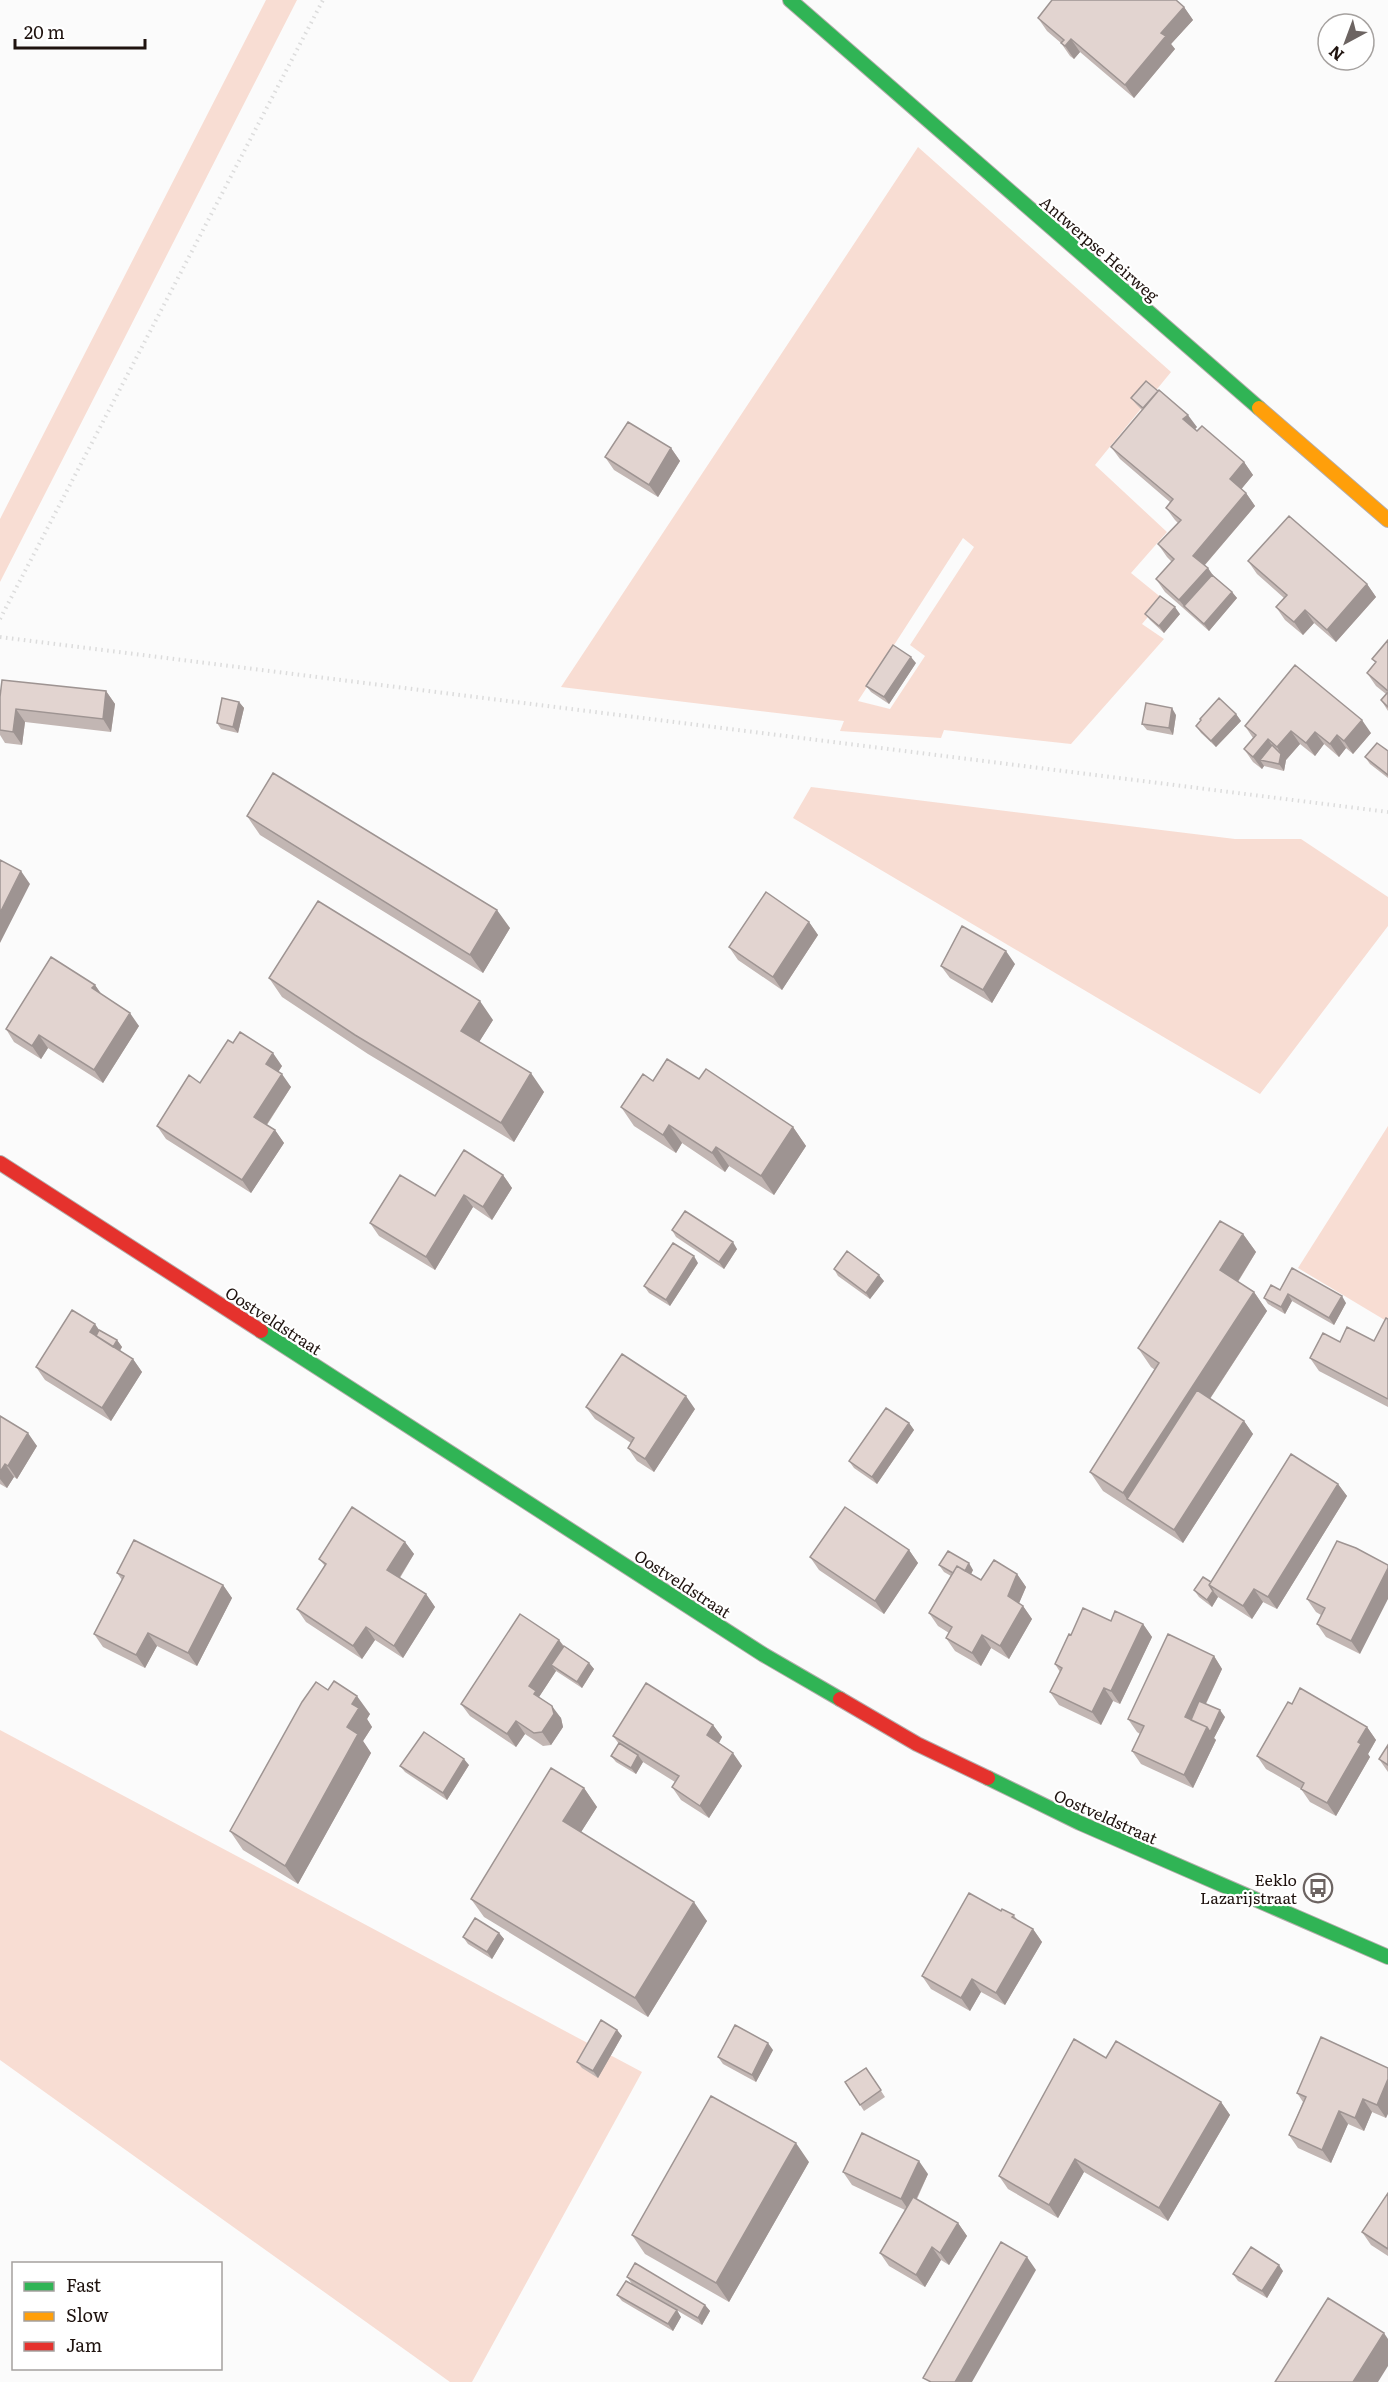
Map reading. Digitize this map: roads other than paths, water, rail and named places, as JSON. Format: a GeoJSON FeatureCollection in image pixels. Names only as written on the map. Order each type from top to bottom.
{"type":"FeatureCollection","features":[{"type":"Feature","properties":{"kind":"street","name":"Antwerpse Heirweg"},"geometry":{"type":"LineString","coordinates":[[790,0],[1388,520]]}},
{"type":"Feature","properties":{"kind":"street","name":"Oostveldstraat"},"geometry":{"type":"LineString","coordinates":[[0,1163],[764,1654],[917,1744],[1080,1823],[1388,1957]]}},
{"type":"Feature","properties":{"kind":"place","name":"Eeklo Lazarijstraat"},"geometry":{"type":"Point","coordinates":[1318,1888]}}]}
